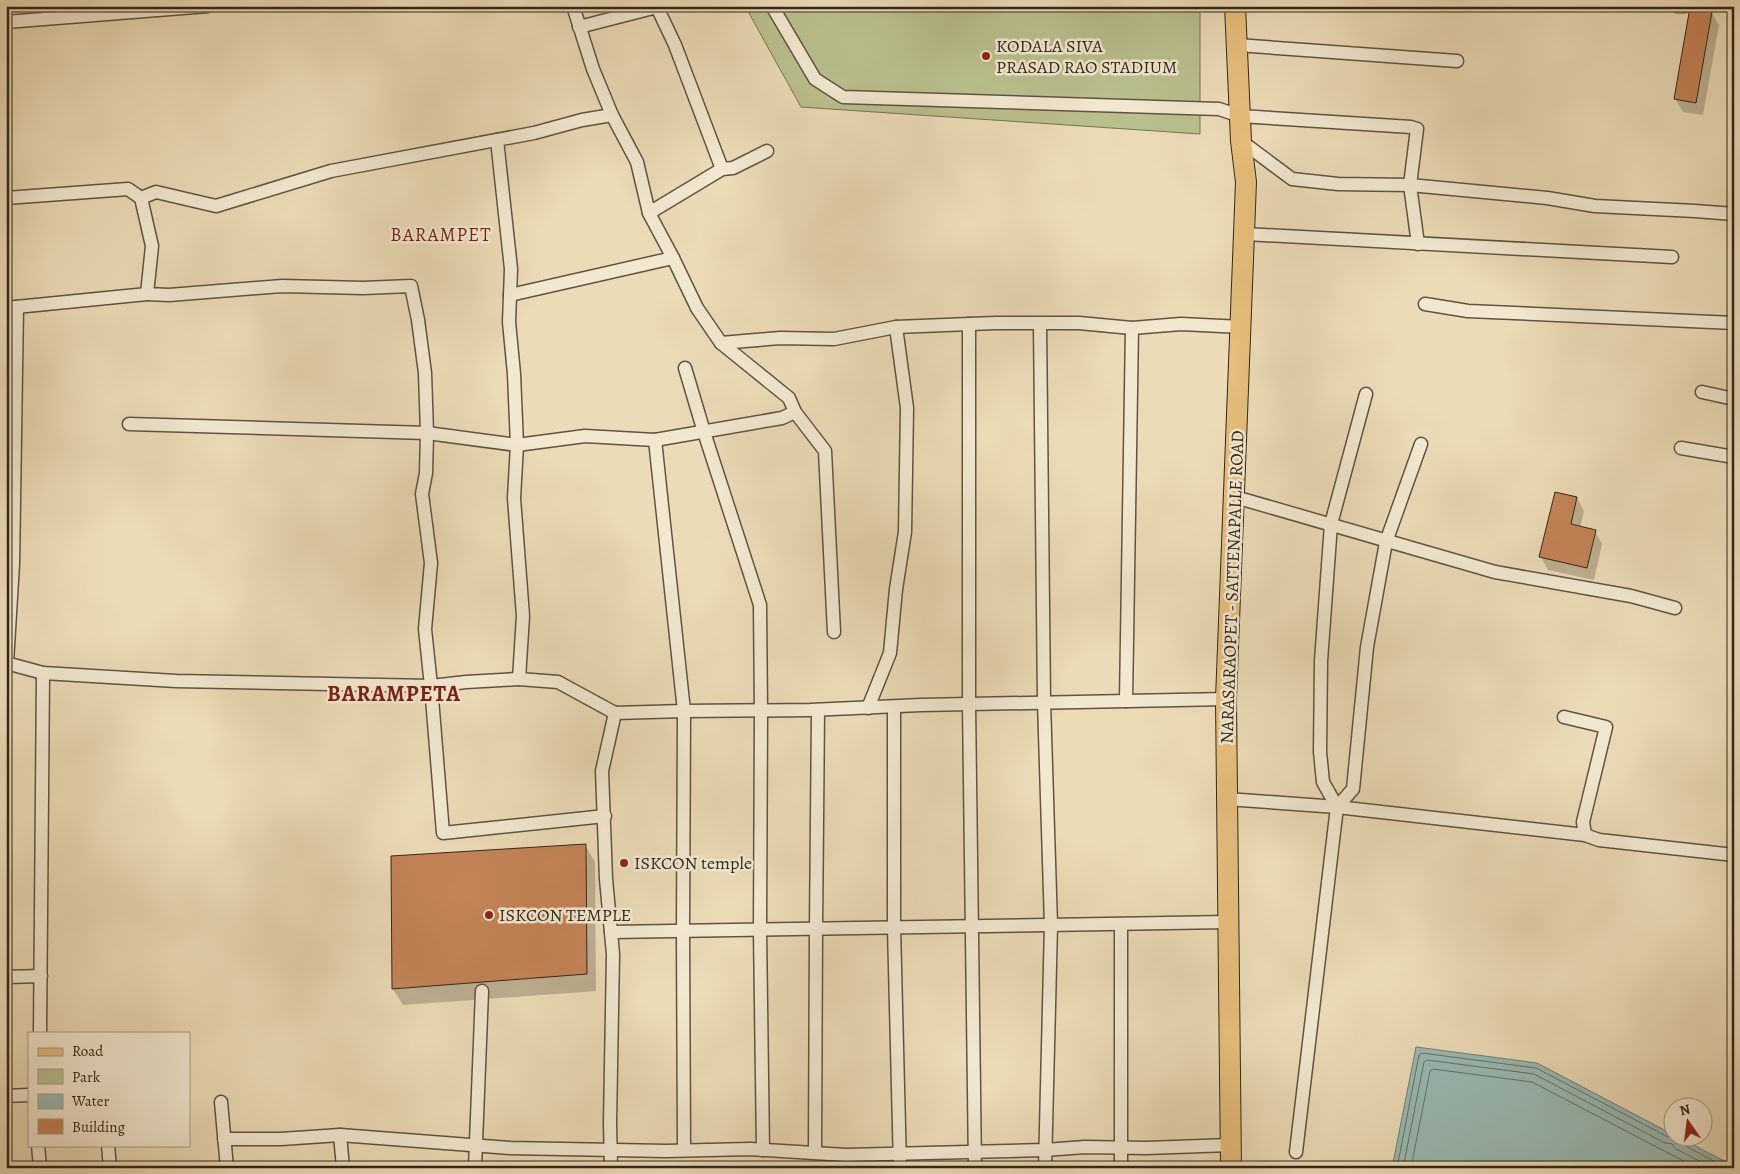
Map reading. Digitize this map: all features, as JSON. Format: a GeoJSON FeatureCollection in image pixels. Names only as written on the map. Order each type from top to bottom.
{"type":"FeatureCollection","features":[{"type":"Feature","properties":{"kind":"main road","name":"NARASARAOPET - SATTENAPALLE ROAD"},"geometry":{"type":"LineString","coordinates":[[1231,1168],[1226,699],[1242,327],[1246,182],[1241,142],[1235,6]]}},
{"type":"Feature","properties":{"kind":"street"},"geometry":{"type":"LineString","coordinates":[[6,22],[208,6]]}},
{"type":"Feature","properties":{"kind":"street"},"geometry":{"type":"LineString","coordinates":[[573,6],[593,69],[612,115],[637,162],[649,213],[697,308],[721,343],[789,398],[795,412],[824,451],[834,632]]}},
{"type":"Feature","properties":{"kind":"street"},"geometry":{"type":"LineString","coordinates":[[772,6],[815,79],[843,97],[1219,109],[1240,116],[1411,127],[1417,129],[1410,185],[1418,244]]}},
{"type":"Feature","properties":{"kind":"street"},"geometry":{"type":"LineString","coordinates":[[1676,6],[1685,6]]}},
{"type":"Feature","properties":{"kind":"street"},"geometry":{"type":"LineString","coordinates":[[579,27],[657,8],[675,45],[722,170]]}},
{"type":"Feature","properties":{"kind":"street"},"geometry":{"type":"LineString","coordinates":[[1236,45],[1457,61]]}},
{"type":"Feature","properties":{"kind":"street"},"geometry":{"type":"LineString","coordinates":[[141,198],[156,192],[216,206],[331,171],[497,140],[612,115]]}},
{"type":"Feature","properties":{"kind":"street"},"geometry":{"type":"LineString","coordinates":[[497,140],[511,269],[509,322],[514,374],[517,444],[514,498],[524,616],[519,679]]}},
{"type":"Feature","properties":{"kind":"street"},"geometry":{"type":"LineString","coordinates":[[1241,142],[1292,179],[1338,184],[1410,185],[1547,198],[1595,206],[1695,210],[1734,214]]}},
{"type":"Feature","properties":{"kind":"street"},"geometry":{"type":"LineString","coordinates":[[649,213],[722,170],[733,168],[767,151]]}},
{"type":"Feature","properties":{"kind":"street"},"geometry":{"type":"LineString","coordinates":[[6,198],[128,189],[141,198],[152,246],[147,294]]}},
{"type":"Feature","properties":{"kind":"street"},"geometry":{"type":"LineString","coordinates":[[1245,234],[1672,257]]}},
{"type":"Feature","properties":{"kind":"street"},"geometry":{"type":"LineString","coordinates":[[510,295],[673,258]]}},
{"type":"Feature","properties":{"kind":"street"},"geometry":{"type":"LineString","coordinates":[[605,816],[443,834],[431,686],[425,629],[431,563],[422,494],[426,474],[428,433],[425,373],[418,320],[411,286],[362,288],[282,286],[169,295],[147,294],[12,308],[13,564],[6,663],[43,673],[176,681],[431,686],[519,679],[558,682],[615,713],[818,710],[969,704],[1226,699]]}},
{"type":"Feature","properties":{"kind":"street"},"geometry":{"type":"LineString","coordinates":[[1426,304],[1468,311],[1734,323]]}},
{"type":"Feature","properties":{"kind":"street"},"geometry":{"type":"LineString","coordinates":[[721,343],[780,338],[834,339],[896,327],[969,324],[1079,323],[1132,328],[1182,324],[1242,327]]}},
{"type":"Feature","properties":{"kind":"street"},"geometry":{"type":"LineString","coordinates":[[969,324],[969,704],[974,1168]]}},
{"type":"Feature","properties":{"kind":"street"},"geometry":{"type":"LineString","coordinates":[[1040,324],[1044,702],[1050,925],[1045,1168]]}},
{"type":"Feature","properties":{"kind":"street"},"geometry":{"type":"LineString","coordinates":[[868,708],[890,653],[896,589],[905,532],[907,408],[896,327]]}},
{"type":"Feature","properties":{"kind":"street"},"geometry":{"type":"LineString","coordinates":[[1126,701],[1132,328]]}},
{"type":"Feature","properties":{"kind":"street"},"geometry":{"type":"LineString","coordinates":[[685,368],[760,605],[760,930],[763,1150]]}},
{"type":"Feature","properties":{"kind":"street"},"geometry":{"type":"LineString","coordinates":[[1702,392],[1734,399]]}},
{"type":"Feature","properties":{"kind":"street"},"geometry":{"type":"LineString","coordinates":[[1296,1152],[1336,807],[1323,782],[1320,752],[1321,661],[1331,524],[1366,394]]}},
{"type":"Feature","properties":{"kind":"street"},"geometry":{"type":"LineString","coordinates":[[129,424],[428,433],[517,444],[585,436],[655,440],[782,418],[795,412]]}},
{"type":"Feature","properties":{"kind":"street"},"geometry":{"type":"LineString","coordinates":[[655,440],[684,711],[684,1150]]}},
{"type":"Feature","properties":{"kind":"street"},"geometry":{"type":"LineString","coordinates":[[1336,807],[1353,789],[1367,647],[1386,542],[1421,444]]}},
{"type":"Feature","properties":{"kind":"street"},"geometry":{"type":"LineString","coordinates":[[1682,448],[1734,457]]}},
{"type":"Feature","properties":{"kind":"street"},"geometry":{"type":"LineString","coordinates":[[1234,497],[1495,572],[1631,596],[1675,608]]}},
{"type":"Feature","properties":{"kind":"street"},"geometry":{"type":"LineString","coordinates":[[40,1032],[43,673]]}},
{"type":"Feature","properties":{"kind":"street"},"geometry":{"type":"LineString","coordinates":[[894,707],[894,927],[900,1168]]}},
{"type":"Feature","properties":{"kind":"street"},"geometry":{"type":"LineString","coordinates":[[815,1153],[818,710]]}},
{"type":"Feature","properties":{"kind":"street"},"geometry":{"type":"LineString","coordinates":[[612,1168],[610,1123],[613,954],[606,879],[602,770],[615,713]]}},
{"type":"Feature","properties":{"kind":"street"},"geometry":{"type":"LineString","coordinates":[[1564,717],[1606,727],[1583,822],[1585,835]]}},
{"type":"Feature","properties":{"kind":"street"},"geometry":{"type":"LineString","coordinates":[[1227,799],[1336,807],[1585,835],[1598,840],[1734,855]]}},
{"type":"Feature","properties":{"kind":"street"},"geometry":{"type":"LineString","coordinates":[[611,932],[1228,922]]}},
{"type":"Feature","properties":{"kind":"street"},"geometry":{"type":"LineString","coordinates":[[1120,1168],[1121,924]]}},
{"type":"Feature","properties":{"kind":"street"},"geometry":{"type":"LineString","coordinates":[[6,977],[41,976]]}},
{"type":"Feature","properties":{"kind":"street"},"geometry":{"type":"LineString","coordinates":[[475,1168],[482,991]]}},
{"type":"Feature","properties":{"kind":"street"},"geometry":{"type":"LineString","coordinates":[[6,1096],[28,1095]]}},
{"type":"Feature","properties":{"kind":"street"},"geometry":{"type":"LineString","coordinates":[[221,1102],[226,1168]]}},
{"type":"Feature","properties":{"kind":"street"},"geometry":{"type":"LineString","coordinates":[[224,1139],[281,1139],[340,1135],[510,1148],[763,1150],[846,1155],[1045,1150],[1085,1147],[1230,1145]]}},
{"type":"Feature","properties":{"kind":"street"},"geometry":{"type":"LineString","coordinates":[[340,1135],[343,1168]]}},
{"type":"Feature","properties":{"kind":"street"},"geometry":{"type":"LineString","coordinates":[[38,1146],[40,1168]]}},
{"type":"Feature","properties":{"kind":"street"},"geometry":{"type":"LineString","coordinates":[[108,1146],[110,1168]]}},
{"type":"Feature","properties":{"kind":"green space","name":"KODALA SIVA PRASAD RAO STADIUM"},"geometry":{"type":"Polygon","coordinates":[[[745,6],[1200,6],[1200,134],[801,107],[745,6]]]}},
{"type":"Feature","properties":{"kind":"water"},"geometry":{"type":"Polygon","coordinates":[[[1416,1047],[1537,1063],[1662,1129],[1662,1146],[1695,1146],[1734,1166],[1734,1168],[1392,1168],[1416,1047]]]}},
{"type":"Feature","properties":{"kind":"building"},"geometry":{"type":"Polygon","coordinates":[[[1693,8],[1712,12],[1696,103],[1674,99],[1689,13],[1693,8]]]}},
{"type":"Feature","properties":{"kind":"building"},"geometry":{"type":"Polygon","coordinates":[[[1555,492],[1577,497],[1571,524],[1596,530],[1587,568],[1539,557],[1555,492]]]}},
{"type":"Feature","properties":{"kind":"building","name":"ISKCON TEMPLE"},"geometry":{"type":"Polygon","coordinates":[[[586,844],[587,974],[392,989],[391,856],[586,844]]]}},
{"type":"Feature","properties":{"kind":"place","name":"KODALA SIVA PRASAD RAO STADIUM"},"geometry":{"type":"Point","coordinates":[986,56]}},
{"type":"Feature","properties":{"kind":"place","name":"ISKCON temple"},"geometry":{"type":"Point","coordinates":[624,863]}},
{"type":"Feature","properties":{"kind":"place","name":"ISKCON TEMPLE"},"geometry":{"type":"Point","coordinates":[489,915]}},
{"type":"Feature","properties":{"kind":"district","name":"BARAMPET"},"geometry":{"type":"Point","coordinates":[441,234]}},
{"type":"Feature","properties":{"kind":"district","name":"BARAMPETA"},"geometry":{"type":"Point","coordinates":[394,693]}}]}
